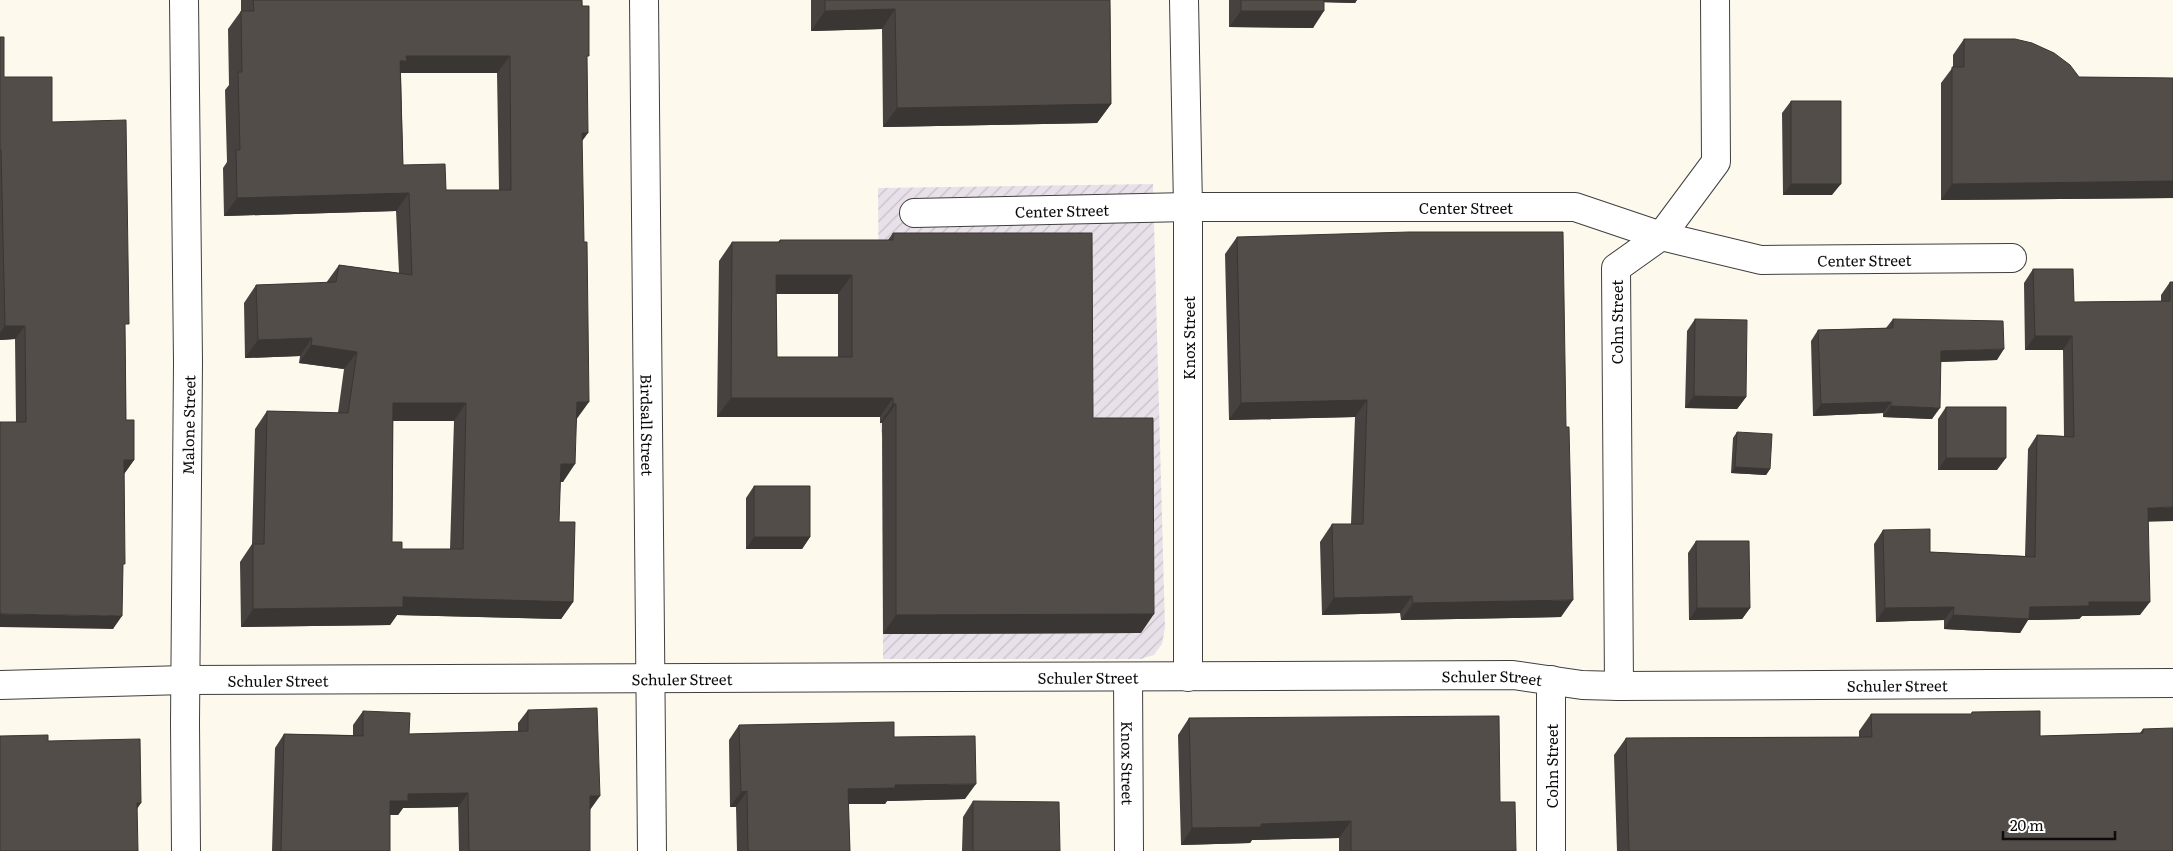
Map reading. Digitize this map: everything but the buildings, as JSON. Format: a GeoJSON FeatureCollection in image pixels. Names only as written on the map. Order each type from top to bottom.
{"type":"FeatureCollection","features":[{"type":"Feature","properties":{"kind":"street","name":"Malone Street"},"geometry":{"type":"LineString","coordinates":[[184,0],[188,362],[185,680],[186,851]]}},
{"type":"Feature","properties":{"kind":"street","name":"Birdsall Street"},"geometry":{"type":"LineString","coordinates":[[644,0],[652,851]]}},
{"type":"Feature","properties":{"kind":"street","name":"Knox Street"},"geometry":{"type":"LineString","coordinates":[[1184,0],[1188,206],[1188,677]]}},
{"type":"Feature","properties":{"kind":"street","name":"Cohn Street"},"geometry":{"type":"LineString","coordinates":[[1619,686],[1616,268],[1661,236],[1716,162],[1715,0]]}},
{"type":"Feature","properties":{"kind":"street","name":"Center Street"},"geometry":{"type":"LineString","coordinates":[[914,213],[1188,206],[1575,207],[1661,236],[1761,260],[2012,258]]}},
{"type":"Feature","properties":{"kind":"street","name":"Schuler Street"},"geometry":{"type":"LineString","coordinates":[[0,685],[185,680],[650,680],[1513,675],[1582,685],[1619,686],[2173,683]]}},
{"type":"Feature","properties":{"kind":"street","name":"Knox Street"},"geometry":{"type":"LineString","coordinates":[[1128,677],[1128,851]]}},
{"type":"Feature","properties":{"kind":"street","name":"Cohn Street"},"geometry":{"type":"LineString","coordinates":[[1551,680],[1551,851]]}},
{"type":"Feature","properties":{"kind":"shaded area"},"geometry":{"type":"Polygon","coordinates":[[[1153,184],[1165,628],[1162,644],[1154,655],[1141,659],[883,659],[878,188],[1153,184]]]}}]}
